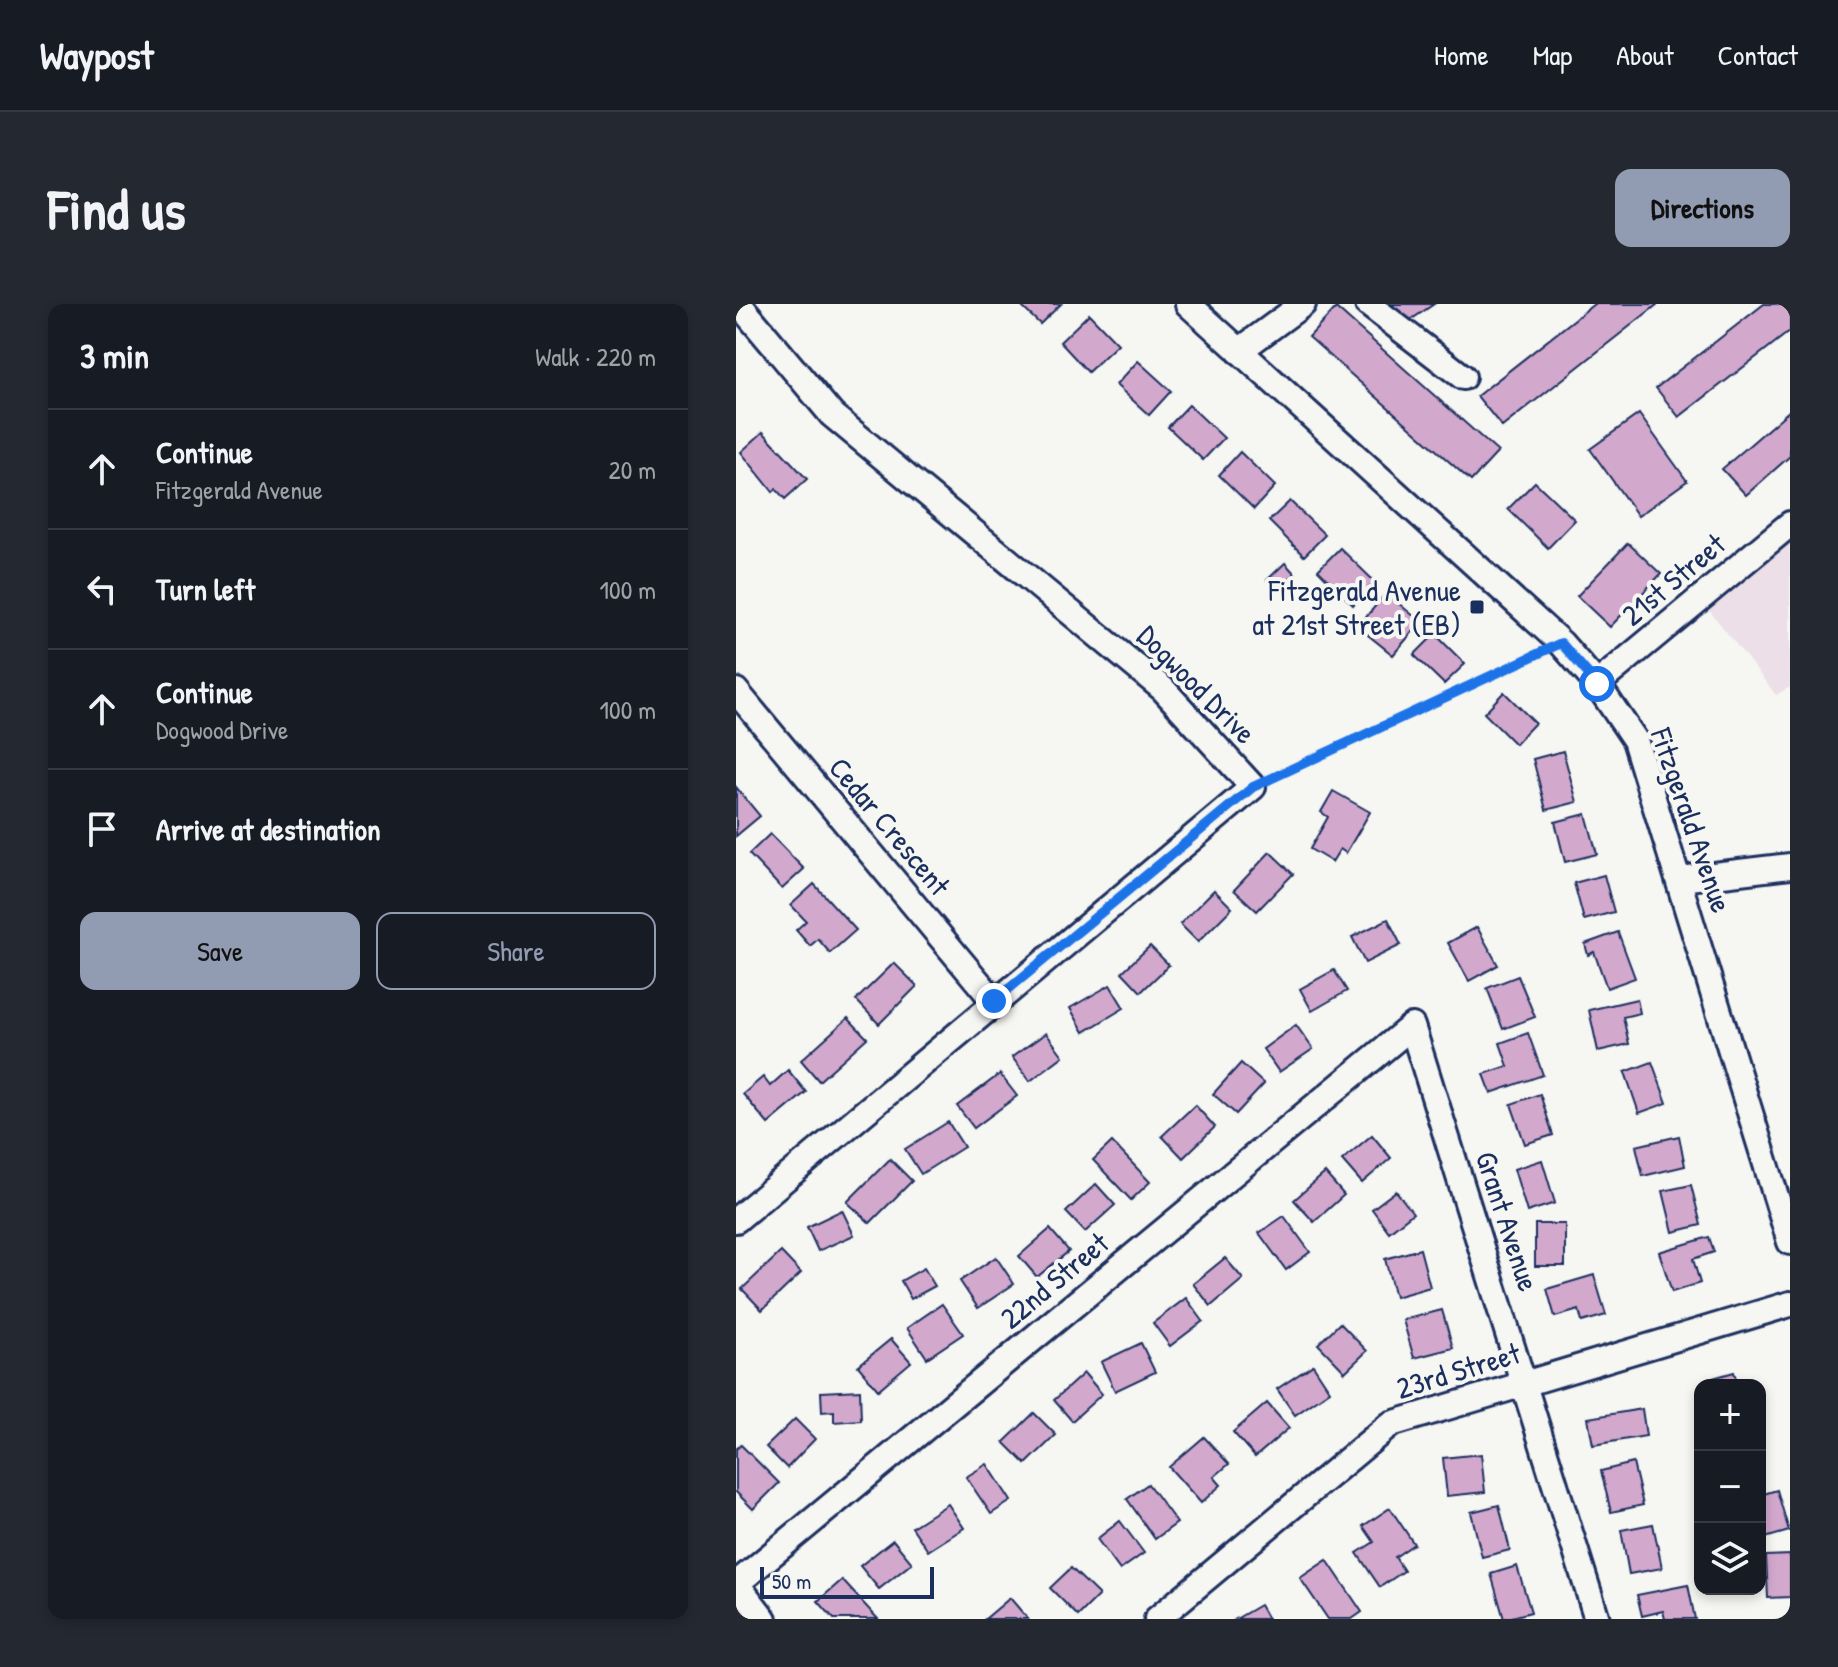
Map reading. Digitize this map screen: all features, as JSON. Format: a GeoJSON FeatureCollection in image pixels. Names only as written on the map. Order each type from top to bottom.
{"type":"FeatureCollection","features":[{"type":"Feature","properties":{"kind":"street","name":"Dogwood Drive"},"geometry":{"type":"LineString","coordinates":[[736,1220],[1253,787],[1163,689],[832,415],[739,304]]}},
{"type":"Feature","properties":{"kind":"street","name":"Fitzgerald Avenue"},"geometry":{"type":"LineString","coordinates":[[1188,304],[1561,643],[1597,684],[1635,740],[1790,1242]]}},
{"type":"Feature","properties":{"kind":"street"},"geometry":{"type":"LineString","coordinates":[[1239,351],[1303,304]]}},
{"type":"Feature","properties":{"kind":"street"},"geometry":{"type":"LineString","coordinates":[[1368,304],[1463,377]]}},
{"type":"Feature","properties":{"kind":"street","name":"21st Street"},"geometry":{"type":"LineString","coordinates":[[1597,684],[1790,524]]}},
{"type":"Feature","properties":{"kind":"street","name":"Cedar Crescent"},"geometry":{"type":"LineString","coordinates":[[736,691],[994,1001]]}},
{"type":"Feature","properties":{"kind":"street"},"geometry":{"type":"LineString","coordinates":[[1680,879],[1790,866]]}},
{"type":"Feature","properties":{"kind":"street","name":"Grant Avenue"},"geometry":{"type":"LineString","coordinates":[[1412,1026],[1526,1383],[1597,1619]]}},
{"type":"Feature","properties":{"kind":"street","name":"22nd Street"},"geometry":{"type":"LineString","coordinates":[[736,1584],[1412,1026]]}},
{"type":"Feature","properties":{"kind":"street","name":"23rd Street"},"geometry":{"type":"LineString","coordinates":[[1157,1619],[1391,1424],[1790,1304]]}},
{"type":"Feature","properties":{"kind":"street"},"geometry":{"type":"LineString","coordinates":[[736,1584],[764,1619]]}},
{"type":"Feature","properties":{"kind":"path"},"geometry":{"type":"LineString","coordinates":[[1253,787],[1561,643]]}},
{"type":"Feature","properties":{"kind":"shaded area"},"geometry":{"type":"Polygon","coordinates":[[[1790,543],[1790,687],[1776,695],[1709,610],[1790,543]]]}},
{"type":"Feature","properties":{"kind":"building"},"geometry":{"type":"Polygon","coordinates":[[[1025,304],[1061,304],[1040,324],[1022,307],[1025,304]]]}},
{"type":"Feature","properties":{"kind":"building"},"geometry":{"type":"Polygon","coordinates":[[[1388,304],[1434,304],[1403,325],[1388,304]]]}},
{"type":"Feature","properties":{"kind":"building"},"geometry":{"type":"Polygon","coordinates":[[[1594,304],[1658,304],[1502,427],[1477,396],[1594,304]]]}},
{"type":"Feature","properties":{"kind":"building"},"geometry":{"type":"Polygon","coordinates":[[[1764,304],[1790,304],[1790,331],[1679,417],[1656,388],[1764,304]]]}},
{"type":"Feature","properties":{"kind":"building"},"geometry":{"type":"Polygon","coordinates":[[[1336,308],[1498,452],[1471,481],[1309,337],[1336,308]]]}},
{"type":"Feature","properties":{"kind":"building"},"geometry":{"type":"Polygon","coordinates":[[[1089,314],[1118,344],[1088,372],[1060,342],[1089,314]]]}},
{"type":"Feature","properties":{"kind":"building"},"geometry":{"type":"Polygon","coordinates":[[[1138,361],[1171,391],[1149,415],[1116,385],[1138,361]]]}},
{"type":"Feature","properties":{"kind":"building"},"geometry":{"type":"Polygon","coordinates":[[[1189,405],[1224,438],[1203,460],[1168,427],[1189,405]]]}},
{"type":"Feature","properties":{"kind":"building"},"geometry":{"type":"Polygon","coordinates":[[[1790,410],[1790,456],[1746,495],[1722,469],[1790,410]]]}},
{"type":"Feature","properties":{"kind":"building"},"geometry":{"type":"Polygon","coordinates":[[[1639,414],[1687,481],[1638,516],[1590,449],[1639,414]]]}},
{"type":"Feature","properties":{"kind":"building"},"geometry":{"type":"Polygon","coordinates":[[[763,432],[807,479],[785,499],[776,489],[773,492],[741,452],[763,432]]]}},
{"type":"Feature","properties":{"kind":"building"},"geometry":{"type":"Polygon","coordinates":[[[1240,452],[1275,486],[1254,509],[1219,475],[1240,452]]]}},
{"type":"Feature","properties":{"kind":"building"},"geometry":{"type":"Polygon","coordinates":[[[1535,482],[1575,520],[1548,548],[1508,509],[1535,482]]]}},
{"type":"Feature","properties":{"kind":"building"},"geometry":{"type":"Polygon","coordinates":[[[1290,501],[1325,535],[1304,556],[1269,521],[1290,501]]]}},
{"type":"Feature","properties":{"kind":"building"},"geometry":{"type":"Polygon","coordinates":[[[1628,543],[1661,574],[1610,627],[1577,596],[1628,543]]]}},
{"type":"Feature","properties":{"kind":"building"},"geometry":{"type":"Polygon","coordinates":[[[1340,548],[1375,582],[1353,605],[1318,570],[1340,548]]]}},
{"type":"Feature","properties":{"kind":"building"},"geometry":{"type":"Polygon","coordinates":[[[1285,563],[1295,574],[1276,591],[1267,580],[1285,563]]]}},
{"type":"Feature","properties":{"kind":"building"},"geometry":{"type":"Polygon","coordinates":[[[1386,593],[1421,622],[1393,655],[1358,627],[1386,593]]]}},
{"type":"Feature","properties":{"kind":"building"},"geometry":{"type":"Polygon","coordinates":[[[1435,634],[1465,664],[1444,684],[1414,655],[1435,634]]]}},
{"type":"Feature","properties":{"kind":"building"},"geometry":{"type":"Polygon","coordinates":[[[1504,692],[1535,723],[1515,744],[1484,713],[1504,692]]]}},
{"type":"Feature","properties":{"kind":"building"},"geometry":{"type":"Polygon","coordinates":[[[1563,751],[1577,802],[1546,810],[1533,759],[1563,751]]]}},
{"type":"Feature","properties":{"kind":"building"},"geometry":{"type":"Polygon","coordinates":[[[736,787],[760,816],[736,836],[736,787]]]}},
{"type":"Feature","properties":{"kind":"building"},"geometry":{"type":"Polygon","coordinates":[[[1333,791],[1370,812],[1346,853],[1340,849],[1332,862],[1310,849],[1328,817],[1321,812],[1333,791]]]}},
{"type":"Feature","properties":{"kind":"building"},"geometry":{"type":"Polygon","coordinates":[[[1586,814],[1597,854],[1565,862],[1555,822],[1586,814]]]}},
{"type":"Feature","properties":{"kind":"building"},"geometry":{"type":"Polygon","coordinates":[[[770,834],[804,869],[782,889],[749,854],[770,834]]]}},
{"type":"Feature","properties":{"kind":"building"},"geometry":{"type":"Polygon","coordinates":[[[1270,852],[1293,874],[1257,911],[1234,890],[1270,852]]]}},
{"type":"Feature","properties":{"kind":"building"},"geometry":{"type":"Polygon","coordinates":[[[1604,875],[1614,912],[1584,920],[1574,883],[1604,875]]]}},
{"type":"Feature","properties":{"kind":"building"},"geometry":{"type":"Polygon","coordinates":[[[814,884],[856,930],[830,953],[818,939],[810,946],[796,930],[806,921],[791,905],[814,884]]]}},
{"type":"Feature","properties":{"kind":"building"},"geometry":{"type":"Polygon","coordinates":[[[1214,890],[1232,908],[1198,942],[1180,924],[1214,890]]]}},
{"type":"Feature","properties":{"kind":"building"},"geometry":{"type":"Polygon","coordinates":[[[1388,919],[1401,945],[1365,963],[1352,937],[1388,919]]]}},
{"type":"Feature","properties":{"kind":"building"},"geometry":{"type":"Polygon","coordinates":[[[1477,927],[1498,965],[1469,981],[1448,943],[1477,927]]]}},
{"type":"Feature","properties":{"kind":"building"},"geometry":{"type":"Polygon","coordinates":[[[1618,932],[1635,978],[1607,988],[1594,952],[1588,955],[1585,944],[1618,932]]]}},
{"type":"Feature","properties":{"kind":"building"},"geometry":{"type":"Polygon","coordinates":[[[1150,946],[1169,965],[1141,992],[1122,972],[1150,946]]]}},
{"type":"Feature","properties":{"kind":"building"},"geometry":{"type":"Polygon","coordinates":[[[894,963],[917,986],[879,1024],[856,1000],[894,963]]]}},
{"type":"Feature","properties":{"kind":"building"},"geometry":{"type":"Polygon","coordinates":[[[1334,970],[1347,991],[1312,1011],[1300,989],[1334,970]]]}},
{"type":"Feature","properties":{"kind":"building"},"geometry":{"type":"Polygon","coordinates":[[[1518,976],[1535,1017],[1503,1029],[1487,988],[1518,976]]]}},
{"type":"Feature","properties":{"kind":"building"},"geometry":{"type":"Polygon","coordinates":[[[1110,985],[1124,1008],[1084,1032],[1070,1008],[1110,985]]]}},
{"type":"Feature","properties":{"kind":"building"},"geometry":{"type":"Polygon","coordinates":[[[1637,999],[1640,1013],[1623,1017],[1629,1044],[1598,1051],[1589,1010],[1637,999]]]}},
{"type":"Feature","properties":{"kind":"building"},"geometry":{"type":"Polygon","coordinates":[[[848,1018],[867,1038],[819,1081],[801,1060],[848,1018]]]}},
{"type":"Feature","properties":{"kind":"building"},"geometry":{"type":"Polygon","coordinates":[[[1296,1025],[1313,1049],[1279,1072],[1263,1049],[1296,1025]]]}},
{"type":"Feature","properties":{"kind":"building"},"geometry":{"type":"Polygon","coordinates":[[[1046,1033],[1063,1056],[1030,1081],[1012,1057],[1046,1033]]]}},
{"type":"Feature","properties":{"kind":"building"},"geometry":{"type":"Polygon","coordinates":[[[1528,1033],[1543,1075],[1491,1093],[1484,1074],[1508,1066],[1500,1043],[1528,1033]]]}},
{"type":"Feature","properties":{"kind":"building"},"geometry":{"type":"Polygon","coordinates":[[[1652,1062],[1667,1103],[1639,1113],[1625,1072],[1652,1062]]]}},
{"type":"Feature","properties":{"kind":"building"},"geometry":{"type":"Polygon","coordinates":[[[1241,1063],[1264,1084],[1236,1114],[1213,1094],[1241,1063]]]}},
{"type":"Feature","properties":{"kind":"building"},"geometry":{"type":"Polygon","coordinates":[[[788,1070],[806,1092],[768,1124],[743,1094],[763,1077],[770,1086],[788,1070]]]}},
{"type":"Feature","properties":{"kind":"building"},"geometry":{"type":"Polygon","coordinates":[[[1000,1074],[1017,1096],[974,1128],[957,1106],[1000,1074]]]}},
{"type":"Feature","properties":{"kind":"building"},"geometry":{"type":"Polygon","coordinates":[[[1540,1094],[1553,1135],[1525,1144],[1511,1104],[1540,1094]]]}},
{"type":"Feature","properties":{"kind":"building"},"geometry":{"type":"Polygon","coordinates":[[[1195,1105],[1215,1127],[1183,1158],[1162,1136],[1195,1105]]]}},
{"type":"Feature","properties":{"kind":"building"},"geometry":{"type":"Polygon","coordinates":[[[948,1122],[964,1147],[921,1174],[905,1149],[948,1122]]]}},
{"type":"Feature","properties":{"kind":"building"},"geometry":{"type":"Polygon","coordinates":[[[1372,1135],[1391,1158],[1362,1183],[1342,1160],[1372,1135]]]}},
{"type":"Feature","properties":{"kind":"building"},"geometry":{"type":"Polygon","coordinates":[[[1679,1136],[1685,1166],[1643,1176],[1636,1146],[1679,1136]]]}},
{"type":"Feature","properties":{"kind":"building"},"geometry":{"type":"Polygon","coordinates":[[[1112,1142],[1150,1182],[1131,1200],[1093,1160],[1112,1142]]]}},
{"type":"Feature","properties":{"kind":"building"},"geometry":{"type":"Polygon","coordinates":[[[890,1159],[912,1181],[870,1223],[847,1202],[890,1159]]]}},
{"type":"Feature","properties":{"kind":"building"},"geometry":{"type":"Polygon","coordinates":[[[1542,1160],[1555,1203],[1527,1212],[1514,1169],[1542,1160]]]}},
{"type":"Feature","properties":{"kind":"building"},"geometry":{"type":"Polygon","coordinates":[[[1325,1173],[1344,1195],[1314,1222],[1294,1200],[1325,1173]]]}},
{"type":"Feature","properties":{"kind":"building"},"geometry":{"type":"Polygon","coordinates":[[[1096,1184],[1115,1205],[1085,1232],[1066,1212],[1096,1184]]]}},
{"type":"Feature","properties":{"kind":"building"},"geometry":{"type":"Polygon","coordinates":[[[1691,1185],[1701,1225],[1673,1232],[1663,1191],[1691,1185]]]}},
{"type":"Feature","properties":{"kind":"building"},"geometry":{"type":"Polygon","coordinates":[[[1396,1191],[1413,1213],[1389,1232],[1372,1209],[1396,1191]]]}},
{"type":"Feature","properties":{"kind":"building"},"geometry":{"type":"Polygon","coordinates":[[[842,1210],[854,1235],[818,1251],[807,1227],[842,1210]]]}},
{"type":"Feature","properties":{"kind":"building"},"geometry":{"type":"Polygon","coordinates":[[[1284,1216],[1310,1252],[1286,1270],[1259,1233],[1284,1216]]]}},
{"type":"Feature","properties":{"kind":"building"},"geometry":{"type":"Polygon","coordinates":[[[1535,1224],[1565,1224],[1565,1266],[1535,1266],[1535,1224]]]}},
{"type":"Feature","properties":{"kind":"building"},"geometry":{"type":"Polygon","coordinates":[[[1050,1229],[1069,1251],[1037,1277],[1019,1256],[1050,1229]]]}},
{"type":"Feature","properties":{"kind":"building"},"geometry":{"type":"Polygon","coordinates":[[[1709,1237],[1714,1252],[1693,1259],[1700,1283],[1672,1292],[1659,1252],[1709,1237]]]}},
{"type":"Feature","properties":{"kind":"building"},"geometry":{"type":"Polygon","coordinates":[[[1420,1249],[1430,1287],[1395,1297],[1385,1259],[1420,1249]]]}},
{"type":"Feature","properties":{"kind":"building"},"geometry":{"type":"Polygon","coordinates":[[[781,1252],[801,1273],[762,1310],[742,1289],[781,1252]]]}},
{"type":"Feature","properties":{"kind":"building"},"geometry":{"type":"Polygon","coordinates":[[[996,1257],[1014,1284],[978,1308],[960,1281],[996,1257]]]}},
{"type":"Feature","properties":{"kind":"building"},"geometry":{"type":"Polygon","coordinates":[[[1225,1258],[1243,1279],[1211,1306],[1193,1284],[1225,1258]]]}},
{"type":"Feature","properties":{"kind":"building"},"geometry":{"type":"Polygon","coordinates":[[[924,1268],[935,1286],[911,1299],[901,1281],[924,1268]]]}},
{"type":"Feature","properties":{"kind":"building"},"geometry":{"type":"Polygon","coordinates":[[[1594,1275],[1606,1315],[1582,1322],[1579,1310],[1555,1317],[1547,1289],[1594,1275]]]}},
{"type":"Feature","properties":{"kind":"building"},"geometry":{"type":"Polygon","coordinates":[[[1186,1298],[1203,1321],[1170,1346],[1153,1323],[1186,1298]]]}},
{"type":"Feature","properties":{"kind":"building"},"geometry":{"type":"Polygon","coordinates":[[[942,1304],[963,1334],[927,1358],[907,1328],[942,1304]]]}},
{"type":"Feature","properties":{"kind":"building"},"geometry":{"type":"Polygon","coordinates":[[[1442,1310],[1453,1348],[1414,1358],[1403,1320],[1442,1310]]]}},
{"type":"Feature","properties":{"kind":"building"},"geometry":{"type":"Polygon","coordinates":[[[1340,1323],[1367,1351],[1345,1372],[1318,1344],[1340,1323]]]}},
{"type":"Feature","properties":{"kind":"building"},"geometry":{"type":"Polygon","coordinates":[[[891,1339],[911,1362],[878,1390],[858,1366],[891,1339]]]}},
{"type":"Feature","properties":{"kind":"building"},"geometry":{"type":"Polygon","coordinates":[[[1141,1343],[1155,1372],[1115,1391],[1101,1362],[1141,1343]]]}},
{"type":"Feature","properties":{"kind":"building"},"geometry":{"type":"Polygon","coordinates":[[[1313,1365],[1330,1391],[1295,1415],[1277,1389],[1313,1365]]]}},
{"type":"Feature","properties":{"kind":"building"},"geometry":{"type":"Polygon","coordinates":[[[1734,1372],[1736,1379],[1710,1379],[1734,1372]]]}},
{"type":"Feature","properties":{"kind":"building"},"geometry":{"type":"Polygon","coordinates":[[[1084,1373],[1102,1394],[1072,1421],[1054,1400],[1084,1373]]]}},
{"type":"Feature","properties":{"kind":"building"},"geometry":{"type":"Polygon","coordinates":[[[860,1390],[861,1420],[834,1422],[834,1411],[822,1412],[821,1392],[860,1390]]]}},
{"type":"Feature","properties":{"kind":"building"},"geometry":{"type":"Polygon","coordinates":[[[1267,1403],[1289,1428],[1255,1457],[1233,1432],[1267,1403]]]}},
{"type":"Feature","properties":{"kind":"building"},"geometry":{"type":"Polygon","coordinates":[[[1642,1409],[1646,1436],[1593,1445],[1588,1418],[1642,1409]]]}},
{"type":"Feature","properties":{"kind":"building"},"geometry":{"type":"Polygon","coordinates":[[[1034,1413],[1056,1435],[1026,1464],[1004,1442],[1034,1413]]]}},
{"type":"Feature","properties":{"kind":"building"},"geometry":{"type":"Polygon","coordinates":[[[795,1419],[815,1439],[787,1468],[766,1447],[795,1419]]]}},
{"type":"Feature","properties":{"kind":"building"},"geometry":{"type":"Polygon","coordinates":[[[1204,1437],[1229,1464],[1214,1477],[1221,1485],[1201,1503],[1169,1467],[1204,1437]]]}},
{"type":"Feature","properties":{"kind":"building"},"geometry":{"type":"Polygon","coordinates":[[[741,1445],[779,1483],[753,1509],[736,1492],[736,1449],[741,1445]]]}},
{"type":"Feature","properties":{"kind":"building"},"geometry":{"type":"Polygon","coordinates":[[[1481,1454],[1485,1492],[1447,1496],[1443,1458],[1481,1454]]]}},
{"type":"Feature","properties":{"kind":"building"},"geometry":{"type":"Polygon","coordinates":[[[1633,1463],[1643,1505],[1611,1512],[1601,1471],[1633,1463]]]}},
{"type":"Feature","properties":{"kind":"building"},"geometry":{"type":"Polygon","coordinates":[[[987,1464],[1011,1501],[991,1514],[966,1477],[987,1464]]]}},
{"type":"Feature","properties":{"kind":"building"},"geometry":{"type":"Polygon","coordinates":[[[1148,1484],[1177,1523],[1155,1539],[1127,1499],[1148,1484]]]}},
{"type":"Feature","properties":{"kind":"building"},"geometry":{"type":"Polygon","coordinates":[[[1777,1490],[1789,1531],[1766,1538],[1766,1523],[1766,1493],[1777,1490]]]}},
{"type":"Feature","properties":{"kind":"building"},"geometry":{"type":"Polygon","coordinates":[[[948,1504],[964,1528],[928,1551],[912,1527],[948,1504]]]}},
{"type":"Feature","properties":{"kind":"building"},"geometry":{"type":"Polygon","coordinates":[[[1499,1505],[1510,1550],[1482,1557],[1471,1512],[1499,1505]]]}},
{"type":"Feature","properties":{"kind":"building"},"geometry":{"type":"Polygon","coordinates":[[[1390,1508],[1414,1544],[1395,1557],[1404,1571],[1380,1587],[1357,1553],[1374,1542],[1363,1526],[1390,1508]]]}},
{"type":"Feature","properties":{"kind":"building"},"geometry":{"type":"Polygon","coordinates":[[[1120,1521],[1144,1553],[1120,1570],[1097,1539],[1120,1521]]]}},
{"type":"Feature","properties":{"kind":"building"},"geometry":{"type":"Polygon","coordinates":[[[1653,1524],[1662,1568],[1629,1574],[1621,1530],[1653,1524]]]}},
{"type":"Feature","properties":{"kind":"building"},"geometry":{"type":"Polygon","coordinates":[[[893,1540],[912,1563],[879,1589],[860,1566],[893,1540]]]}},
{"type":"Feature","properties":{"kind":"building"},"geometry":{"type":"Polygon","coordinates":[[[1790,1555],[1790,1597],[1768,1598],[1766,1556],[1790,1555]]]}},
{"type":"Feature","properties":{"kind":"building"},"geometry":{"type":"Polygon","coordinates":[[[1327,1560],[1362,1612],[1352,1619],[1328,1619],[1300,1578],[1327,1560]]]}},
{"type":"Feature","properties":{"kind":"building"},"geometry":{"type":"Polygon","coordinates":[[[1517,1566],[1531,1612],[1504,1619],[1491,1574],[1517,1566]]]}},
{"type":"Feature","properties":{"kind":"building"},"geometry":{"type":"Polygon","coordinates":[[[1071,1568],[1099,1595],[1078,1616],[1050,1588],[1071,1568]]]}},
{"type":"Feature","properties":{"kind":"building"},"geometry":{"type":"Polygon","coordinates":[[[842,1580],[878,1619],[834,1619],[818,1601],[842,1580]]]}},
{"type":"Feature","properties":{"kind":"building"},"geometry":{"type":"Polygon","coordinates":[[[1688,1585],[1695,1619],[1665,1619],[1663,1611],[1642,1616],[1637,1595],[1688,1585]]]}},
{"type":"Feature","properties":{"kind":"building"},"geometry":{"type":"Polygon","coordinates":[[[1010,1598],[1028,1619],[985,1619],[1010,1598]]]}},
{"type":"Feature","properties":{"kind":"building"},"geometry":{"type":"Polygon","coordinates":[[[1260,1605],[1268,1619],[1236,1619],[1260,1605]]]}},
{"type":"Feature","properties":{"kind":"place","name":"Fitzgerald Avenue at 21st Street (EB)"},"geometry":{"type":"Point","coordinates":[1477,607]}},
{"type":"Feature","properties":{"kind":"route"},"geometry":{"type":"LineString","coordinates":[[994,1001],[1253,787],[1561,643],[1597,684]]}}]}
